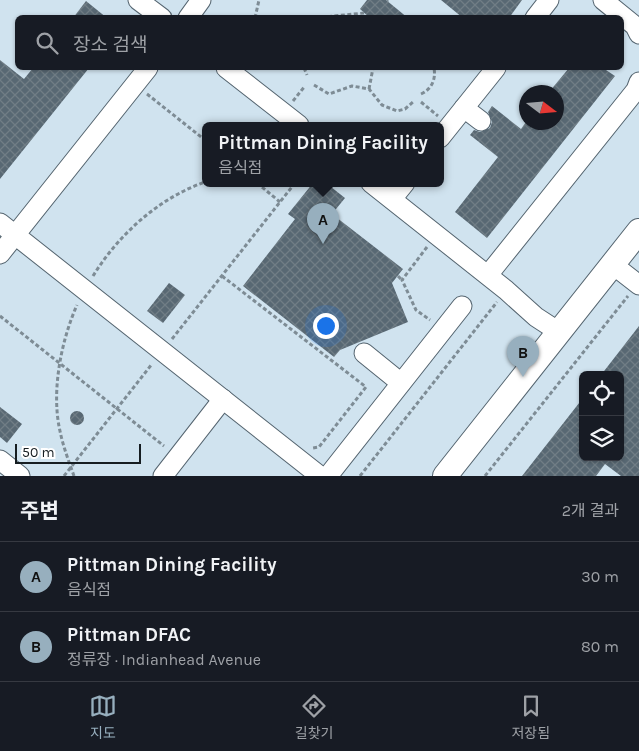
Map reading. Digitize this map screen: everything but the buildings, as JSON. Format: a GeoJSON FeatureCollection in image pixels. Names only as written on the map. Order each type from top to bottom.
{"type":"FeatureCollection","features":[{"type":"Feature","properties":{"kind":"main road"},"geometry":{"type":"LineString","coordinates":[[445,476],[639,231]]}},
{"type":"Feature","properties":{"kind":"lane"},"geometry":{"type":"LineString","coordinates":[[138,0],[158,15]]}},
{"type":"Feature","properties":{"kind":"lane"},"geometry":{"type":"LineString","coordinates":[[190,15],[201,0]]}},
{"type":"Feature","properties":{"kind":"lane"},"geometry":{"type":"LineString","coordinates":[[538,15],[549,0]]}},
{"type":"Feature","properties":{"kind":"lane"},"geometry":{"type":"LineString","coordinates":[[603,0],[621,15]]}},
{"type":"Feature","properties":{"kind":"lane"},"geometry":{"type":"LineString","coordinates":[[624,17],[635,26],[639,34]]}},
{"type":"Feature","properties":{"kind":"lane"},"geometry":{"type":"LineString","coordinates":[[0,254],[146,70]]}},
{"type":"Feature","properties":{"kind":"lane"},"geometry":{"type":"LineString","coordinates":[[229,70],[295,122]]}},
{"type":"Feature","properties":{"kind":"lane"},"geometry":{"type":"LineString","coordinates":[[444,133],[494,70]]}},
{"type":"Feature","properties":{"kind":"lane"},"geometry":{"type":"LineString","coordinates":[[488,275],[636,90],[639,82]]}},
{"type":"Feature","properties":{"kind":"lane"},"geometry":{"type":"LineString","coordinates":[[464,108],[481,120]]}},
{"type":"Feature","properties":{"kind":"lane"},"geometry":{"type":"LineString","coordinates":[[376,187],[488,275],[536,317],[559,332]]}},
{"type":"Feature","properties":{"kind":"lane"},"geometry":{"type":"LineString","coordinates":[[392,199],[402,187]]}},
{"type":"Feature","properties":{"kind":"lane"},"geometry":{"type":"LineString","coordinates":[[0,223],[320,476]]}},
{"type":"Feature","properties":{"kind":"lane"},"geometry":{"type":"LineString","coordinates":[[612,264],[638,285]]}},
{"type":"Feature","properties":{"kind":"lane"},"geometry":{"type":"LineString","coordinates":[[328,476],[462,306]]}},
{"type":"Feature","properties":{"kind":"lane"},"geometry":{"type":"LineString","coordinates":[[364,353],[402,383]]}},
{"type":"Feature","properties":{"kind":"lane"},"geometry":{"type":"LineString","coordinates":[[163,476],[223,400]]}},
{"type":"Feature","properties":{"kind":"lane"},"geometry":{"type":"LineString","coordinates":[[0,460],[20,476]]}},
{"type":"Feature","properties":{"kind":"path"},"geometry":{"type":"LineString","coordinates":[[256,15],[259,0]]}},
{"type":"Feature","properties":{"kind":"path"},"geometry":{"type":"LineString","coordinates":[[344,15],[364,13]]}},
{"type":"Feature","properties":{"kind":"path"},"geometry":{"type":"LineString","coordinates":[[305,70],[307,75]]}},
{"type":"Feature","properties":{"kind":"path"},"geometry":{"type":"LineString","coordinates":[[369,89],[373,70]]}},
{"type":"Feature","properties":{"kind":"path"},"geometry":{"type":"LineString","coordinates":[[421,94],[426,92],[434,80],[434,70]]}},
{"type":"Feature","properties":{"kind":"path"},"geometry":{"type":"LineString","coordinates":[[135,84],[202,137]]}},
{"type":"Feature","properties":{"kind":"path"},"geometry":{"type":"LineString","coordinates":[[314,85],[329,94],[352,86],[369,89],[382,105],[397,112],[405,109],[413,102]]}},
{"type":"Feature","properties":{"kind":"path"},"geometry":{"type":"LineString","coordinates":[[262,187],[280,202]]}},
{"type":"Feature","properties":{"kind":"path"},"geometry":{"type":"LineString","coordinates":[[64,476],[292,187]]}},
{"type":"Feature","properties":{"kind":"path"},"geometry":{"type":"LineString","coordinates":[[402,280],[436,234]]}},
{"type":"Feature","properties":{"kind":"path"},"geometry":{"type":"LineString","coordinates":[[222,276],[366,387],[319,446],[291,454]]}},
{"type":"Feature","properties":{"kind":"path"},"geometry":{"type":"LineString","coordinates":[[398,276],[402,280],[416,310],[444,330]]}},
{"type":"Feature","properties":{"kind":"path"},"geometry":{"type":"LineString","coordinates":[[485,476],[638,285]]}},
{"type":"Feature","properties":{"kind":"path"},"geometry":{"type":"LineString","coordinates":[[360,476],[506,290]]}},
{"type":"Feature","properties":{"kind":"path"},"geometry":{"type":"LineString","coordinates":[[0,316],[178,457]]}},
{"type":"Feature","properties":{"kind":"place","name":"Pittman Dining Facility"},"geometry":{"type":"Point","coordinates":[323,244]}},
{"type":"Feature","properties":{"kind":"place","name":"Pittman DFAC"},"geometry":{"type":"Point","coordinates":[523,377]}}]}
